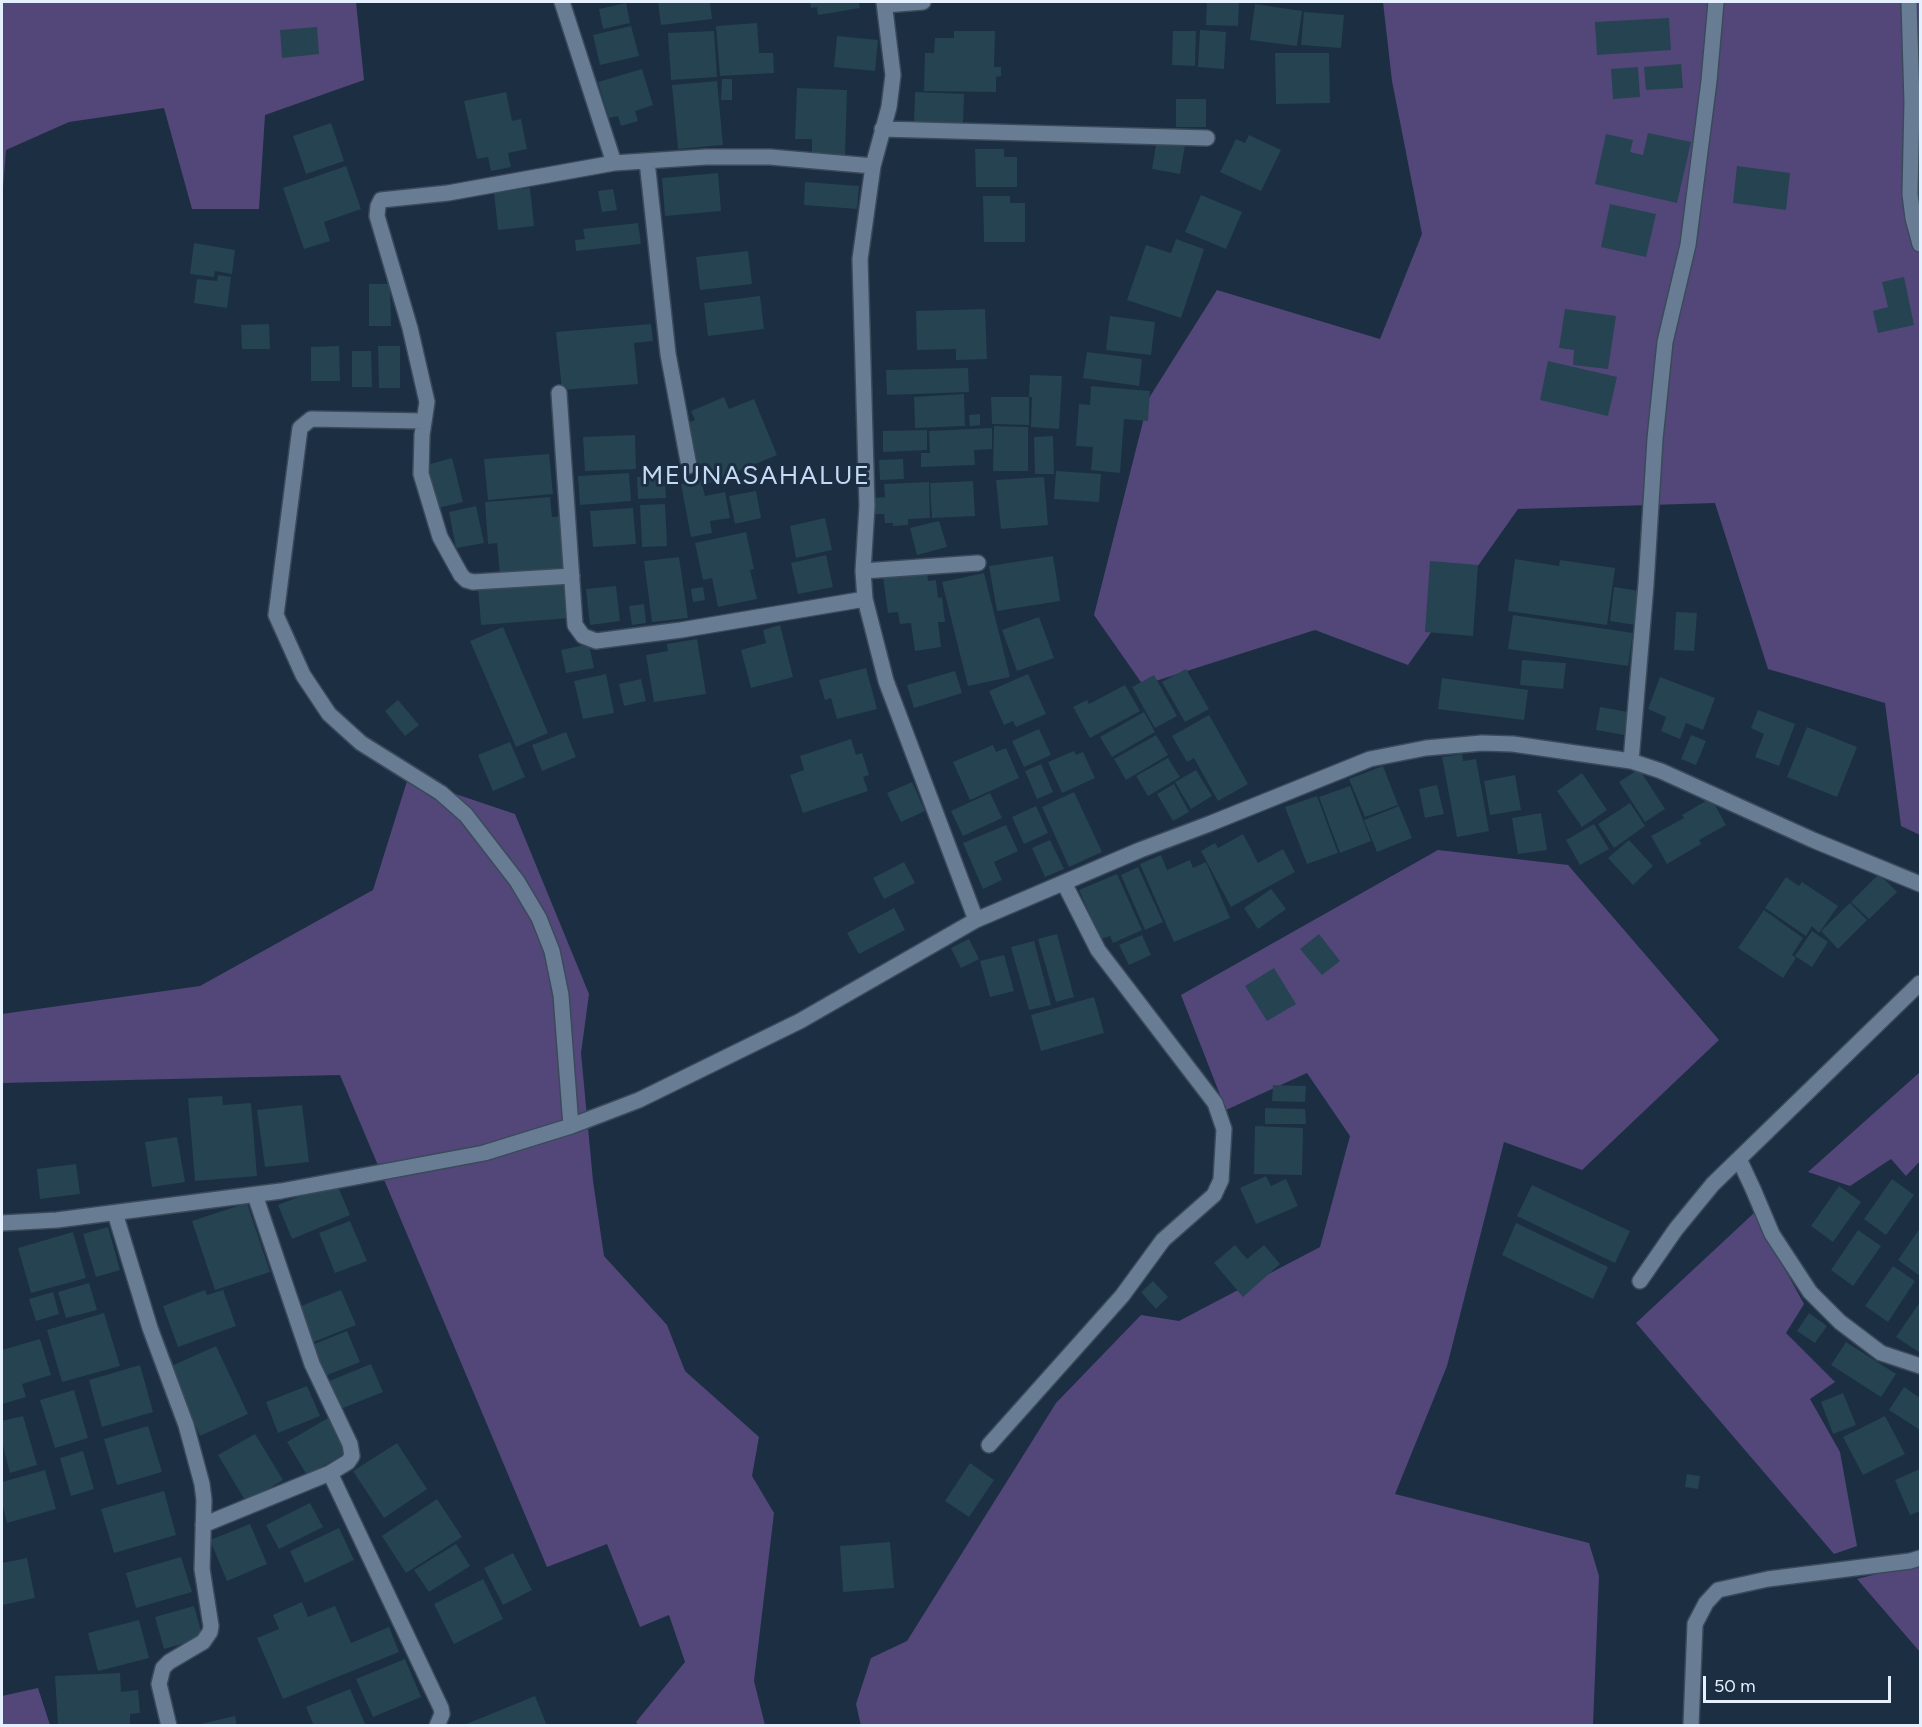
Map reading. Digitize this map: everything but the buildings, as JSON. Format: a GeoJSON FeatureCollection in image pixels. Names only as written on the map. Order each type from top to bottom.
{"type":"FeatureCollection","features":[{"type":"Feature","properties":{"kind":"street"},"geometry":{"type":"LineString","coordinates":[[562,2],[614,163]]}},
{"type":"Feature","properties":{"kind":"street"},"geometry":{"type":"LineString","coordinates":[[924,2],[885,3],[893,75],[889,107],[873,166],[860,259],[867,506],[863,571],[865,599],[886,681],[976,920]]}},
{"type":"Feature","properties":{"kind":"street"},"geometry":{"type":"LineString","coordinates":[[1631,761],[1646,584],[1655,439],[1665,342],[1688,245],[1709,81],[1716,2]]}},
{"type":"Feature","properties":{"kind":"street"},"geometry":{"type":"LineString","coordinates":[[1909,2],[1912,102],[1910,194],[1920,244]]}},
{"type":"Feature","properties":{"kind":"street"},"geometry":{"type":"LineString","coordinates":[[882,129],[1207,138]]}},
{"type":"Feature","properties":{"kind":"street"},"geometry":{"type":"LineString","coordinates":[[572,576],[473,582],[466,580],[440,537],[421,474],[427,402],[410,328],[377,216],[381,200],[448,193],[614,163],[706,157],[770,157],[873,166]]}},
{"type":"Feature","properties":{"kind":"street"},"geometry":{"type":"LineString","coordinates":[[647,161],[668,354],[689,466]]}},
{"type":"Feature","properties":{"kind":"street"},"geometry":{"type":"LineString","coordinates":[[559,393],[575,625],[583,636],[596,641],[681,630],[865,599]]}},
{"type":"Feature","properties":{"kind":"street"},"geometry":{"type":"LineString","coordinates":[[424,421],[311,419],[300,428],[276,615],[303,675],[329,714],[361,743],[441,792],[466,815],[510,873],[539,918],[552,951],[561,995],[571,1126]]}},
{"type":"Feature","properties":{"kind":"street"},"geometry":{"type":"LineString","coordinates":[[863,571],[978,563]]}},
{"type":"Feature","properties":{"kind":"street"},"geometry":{"type":"LineString","coordinates":[[2,1223],[57,1220],[255,1195],[484,1153],[571,1126],[639,1100],[800,1021],[976,920],[1140,850],[1370,759],[1426,748],[1482,743],[1513,744],[1631,761],[1661,771],[1814,840],[1920,884]]}},
{"type":"Feature","properties":{"kind":"street"},"geometry":{"type":"LineString","coordinates":[[989,1444],[1122,1296],[1164,1240],[1214,1195],[1221,1180],[1224,1129],[1215,1103],[1098,950],[1064,884]]}},
{"type":"Feature","properties":{"kind":"street"},"geometry":{"type":"LineString","coordinates":[[1640,1281],[1676,1229],[1713,1184],[1920,983]]}},
{"type":"Feature","properties":{"kind":"street"},"geometry":{"type":"LineString","coordinates":[[1739,1160],[1772,1234],[1810,1292],[1840,1322],[1881,1353],[1920,1366]]}},
{"type":"Feature","properties":{"kind":"street"},"geometry":{"type":"LineString","coordinates":[[202,1525],[330,1473],[351,1460],[352,1456],[351,1449],[312,1364],[255,1195]]}},
{"type":"Feature","properties":{"kind":"street"},"geometry":{"type":"LineString","coordinates":[[115,1213],[150,1328],[186,1425],[204,1500],[202,1569],[211,1626],[203,1642],[163,1668],[159,1684],[169,1725]]}},
{"type":"Feature","properties":{"kind":"street"},"geometry":{"type":"LineString","coordinates":[[330,1473],[441,1708],[437,1725]]}},
{"type":"Feature","properties":{"kind":"street"},"geometry":{"type":"LineString","coordinates":[[1691,1725],[1695,1624],[1706,1603],[1718,1590],[1768,1579],[1910,1562],[1920,1558]]}},
{"type":"Feature","properties":{"kind":"shaded area"},"geometry":{"type":"Polygon","coordinates":[[[2,2],[356,2],[364,80],[265,115],[259,209],[192,209],[164,108],[69,122],[6,150],[2,200],[2,2]]]}},
{"type":"Feature","properties":{"kind":"shaded area"},"geometry":{"type":"Polygon","coordinates":[[[1383,2],[1920,2],[1920,835],[1901,826],[1885,703],[1768,669],[1715,503],[1518,509],[1408,665],[1315,630],[1143,685],[1094,615],[1149,398],[1217,290],[1380,339],[1422,234],[1392,81],[1383,2]]]}},
{"type":"Feature","properties":{"kind":"shaded area"},"geometry":{"type":"Polygon","coordinates":[[[408,778],[515,814],[589,994],[581,1053],[593,1181],[604,1256],[667,1325],[685,1371],[759,1437],[752,1476],[774,1513],[754,1681],[765,1725],[639,1726],[636,1722],[685,1662],[669,1615],[640,1627],[607,1544],[547,1567],[340,1075],[2,1083],[2,1014],[200,986],[373,890],[408,778]]]}},
{"type":"Feature","properties":{"kind":"shaded area"},"geometry":{"type":"Polygon","coordinates":[[[1438,850],[1568,865],[1719,1040],[1582,1170],[1504,1142],[1447,1366],[1395,1494],[1589,1543],[1599,1576],[1593,1725],[861,1726],[856,1704],[871,1658],[907,1641],[1056,1403],[1141,1315],[1179,1321],[1320,1247],[1350,1136],[1307,1073],[1226,1110],[1181,995],[1438,850]]]}},
{"type":"Feature","properties":{"kind":"shaded area"},"geometry":{"type":"Polygon","coordinates":[[[1920,1072],[1920,1161],[1906,1176],[1891,1159],[1850,1186],[1808,1172],[1920,1072]]]}},
{"type":"Feature","properties":{"kind":"shaded area"},"geometry":{"type":"Polygon","coordinates":[[[1754,1213],[1804,1304],[1786,1333],[1835,1382],[1810,1399],[1840,1452],[1857,1546],[1834,1554],[1636,1323],[1754,1213]]]}},
{"type":"Feature","properties":{"kind":"shaded area"},"geometry":{"type":"Polygon","coordinates":[[[1920,1563],[1920,1652],[1857,1579],[1920,1563]]]}},
{"type":"Feature","properties":{"kind":"shaded area"},"geometry":{"type":"Polygon","coordinates":[[[38,1688],[50,1725],[2,1725],[2,1696],[38,1688]]]}},
{"type":"Feature","properties":{"kind":"district","name":"MEUNASAHALUE"},"geometry":{"type":"Point","coordinates":[756,476]}}]}
